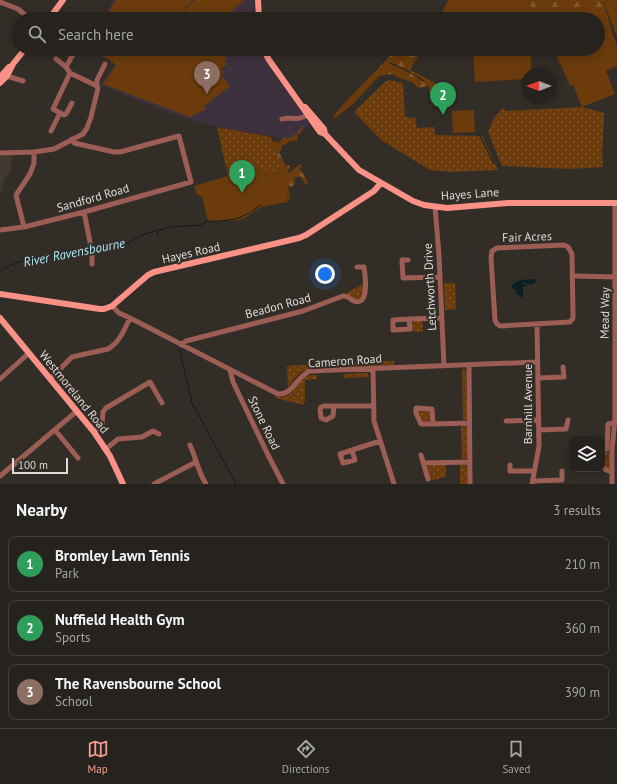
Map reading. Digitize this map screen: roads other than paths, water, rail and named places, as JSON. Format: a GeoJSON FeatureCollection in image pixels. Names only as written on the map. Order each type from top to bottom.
{"type":"FeatureCollection","features":[{"type":"Feature","properties":{"kind":"main road"},"geometry":{"type":"LineString","coordinates":[[54,12],[62,0]]}},
{"type":"Feature","properties":{"kind":"main road"},"geometry":{"type":"LineString","coordinates":[[258,0],[259,12]]}},
{"type":"Feature","properties":{"kind":"main road"},"geometry":{"type":"LineString","coordinates":[[0,77],[19,56]]}},
{"type":"Feature","properties":{"kind":"main road","name":"Hayes Lane"},"geometry":{"type":"LineString","coordinates":[[267,56],[298,99],[324,129],[325,134]]}},
{"type":"Feature","properties":{"kind":"main road"},"geometry":{"type":"LineString","coordinates":[[0,83],[7,76],[13,64]]}},
{"type":"Feature","properties":{"kind":"main road","name":"Hayes Lane"},"geometry":{"type":"LineString","coordinates":[[298,99],[307,115],[320,132],[325,134],[359,170],[413,201],[435,207],[467,207],[508,203],[616,203]]}},
{"type":"Feature","properties":{"kind":"main road","name":"Hayes Road"},"geometry":{"type":"LineString","coordinates":[[112,306],[148,275],[154,272],[299,238],[306,235],[374,191],[381,183]]}},
{"type":"Feature","properties":{"kind":"main road"},"geometry":{"type":"LineString","coordinates":[[0,294],[100,309],[112,306]]}},
{"type":"Feature","properties":{"kind":"main road","name":"Westmoreland Road"},"geometry":{"type":"LineString","coordinates":[[0,318],[94,432],[106,449],[123,484]]}},
{"type":"Feature","properties":{"kind":"street"},"geometry":{"type":"LineString","coordinates":[[0,2],[18,9],[22,12]]}},
{"type":"Feature","properties":{"kind":"street"},"geometry":{"type":"LineString","coordinates":[[66,66],[72,56]]}},
{"type":"Feature","properties":{"kind":"street"},"geometry":{"type":"LineString","coordinates":[[56,59],[66,66],[70,73],[97,89]]}},
{"type":"Feature","properties":{"kind":"street"},"geometry":{"type":"LineString","coordinates":[[0,153],[34,152],[54,149],[82,134],[87,128],[97,89],[97,80],[106,64]]}},
{"type":"Feature","properties":{"kind":"street"},"geometry":{"type":"LineString","coordinates":[[70,73],[53,109],[60,113],[66,114],[72,104]]}},
{"type":"Feature","properties":{"kind":"street"},"geometry":{"type":"LineString","coordinates":[[7,76],[23,81]]}},
{"type":"Feature","properties":{"kind":"street"},"geometry":{"type":"LineString","coordinates":[[51,131],[60,113]]}},
{"type":"Feature","properties":{"kind":"street"},"geometry":{"type":"LineString","coordinates":[[282,119],[285,118],[292,120],[307,115]]}},
{"type":"Feature","properties":{"kind":"street"},"geometry":{"type":"LineString","coordinates":[[72,139],[74,143],[120,152],[179,136],[177,130]]}},
{"type":"Feature","properties":{"kind":"street","name":"Sandford Road"},"geometry":{"type":"LineString","coordinates":[[0,230],[24,227],[84,212],[191,182],[179,136]]}},
{"type":"Feature","properties":{"kind":"street"},"geometry":{"type":"LineString","coordinates":[[24,227],[16,195],[30,174],[33,166],[34,152]]}},
{"type":"Feature","properties":{"kind":"street","name":"Mead Way"},"geometry":{"type":"LineString","coordinates":[[607,450],[615,430],[616,203]]}},
{"type":"Feature","properties":{"kind":"street","name":"Letchworth Drive"},"geometry":{"type":"LineString","coordinates":[[435,207],[444,366]]}},
{"type":"Feature","properties":{"kind":"street"},"geometry":{"type":"LineString","coordinates":[[84,212],[92,250],[92,264]]}},
{"type":"Feature","properties":{"kind":"street","name":"Fair Acres"},"geometry":{"type":"LineString","coordinates":[[564,245],[568,247],[572,254],[573,318],[568,323],[537,324],[500,326],[496,323],[491,253],[497,248],[564,245]]}},
{"type":"Feature","properties":{"kind":"street"},"geometry":{"type":"LineString","coordinates":[[408,260],[402,260],[403,278],[440,277]]}},
{"type":"Feature","properties":{"kind":"street","name":"Beadon Road"},"geometry":{"type":"LineString","coordinates":[[181,344],[186,340],[304,311],[346,296],[354,301],[359,301],[364,298],[366,281],[364,267],[357,267]]}},
{"type":"Feature","properties":{"kind":"street"},"geometry":{"type":"LineString","coordinates":[[576,276],[616,277]]}},
{"type":"Feature","properties":{"kind":"street","name":"Cameron Road"},"geometry":{"type":"LineString","coordinates":[[112,306],[119,313],[280,394],[288,392],[302,375],[310,372],[538,362]]}},
{"type":"Feature","properties":{"kind":"street"},"geometry":{"type":"LineString","coordinates":[[50,378],[72,357],[112,347],[121,337],[130,318]]}},
{"type":"Feature","properties":{"kind":"street"},"geometry":{"type":"LineString","coordinates":[[409,319],[442,318]]}},
{"type":"Feature","properties":{"kind":"street","name":"Barnhill Avenue"},"geometry":{"type":"LineString","coordinates":[[532,482],[539,446],[537,324]]}},
{"type":"Feature","properties":{"kind":"street"},"geometry":{"type":"LineString","coordinates":[[0,380],[29,353]]}},
{"type":"Feature","properties":{"kind":"street"},"geometry":{"type":"LineString","coordinates":[[469,365],[470,484]]}},
{"type":"Feature","properties":{"kind":"street"},"geometry":{"type":"LineString","coordinates":[[538,378],[564,377],[563,367]]}},
{"type":"Feature","properties":{"kind":"street"},"geometry":{"type":"LineString","coordinates":[[373,369],[374,421],[394,484]]}},
{"type":"Feature","properties":{"kind":"street","name":"Stone Road"},"geometry":{"type":"LineString","coordinates":[[230,370],[233,382],[283,484]]}},
{"type":"Feature","properties":{"kind":"street"},"geometry":{"type":"LineString","coordinates":[[94,432],[102,423],[103,412],[106,408],[150,382],[162,403]]}},
{"type":"Feature","properties":{"kind":"street"},"geometry":{"type":"LineString","coordinates":[[334,406],[373,406]]}},
{"type":"Feature","properties":{"kind":"street"},"geometry":{"type":"LineString","coordinates":[[433,424],[432,409],[413,408],[421,424],[433,424],[470,423]]}},
{"type":"Feature","properties":{"kind":"street"},"geometry":{"type":"LineString","coordinates":[[0,476],[77,410]]}},
{"type":"Feature","properties":{"kind":"street","name":"Mead Way"},"geometry":{"type":"LineString","coordinates":[[614,481],[612,472],[615,460],[607,450],[608,424],[615,419]]}},
{"type":"Feature","properties":{"kind":"street"},"geometry":{"type":"LineString","coordinates":[[506,421],[538,420]]}},
{"type":"Feature","properties":{"kind":"street"},"geometry":{"type":"LineString","coordinates":[[539,430],[566,429],[568,420]]}},
{"type":"Feature","properties":{"kind":"street"},"geometry":{"type":"LineString","coordinates":[[55,430],[78,458]]}},
{"type":"Feature","properties":{"kind":"street"},"geometry":{"type":"LineString","coordinates":[[106,449],[118,439],[142,437],[153,431],[159,434]]}},
{"type":"Feature","properties":{"kind":"street"},"geometry":{"type":"LineString","coordinates":[[352,451],[380,441]]}},
{"type":"Feature","properties":{"kind":"street"},"geometry":{"type":"LineString","coordinates":[[190,445],[206,484]]}},
{"type":"Feature","properties":{"kind":"street"},"geometry":{"type":"LineString","coordinates":[[421,455],[428,479]]}},
{"type":"Feature","properties":{"kind":"street"},"geometry":{"type":"LineString","coordinates":[[154,484],[196,462]]}},
{"type":"Feature","properties":{"kind":"street"},"geometry":{"type":"LineString","coordinates":[[423,463],[470,462]]}},
{"type":"Feature","properties":{"kind":"street"},"geometry":{"type":"LineString","coordinates":[[510,465],[510,471],[534,471]]}},
{"type":"Feature","properties":{"kind":"street"},"geometry":{"type":"LineString","coordinates":[[605,469],[612,472]]}},
{"type":"Feature","properties":{"kind":"street"},"geometry":{"type":"LineString","coordinates":[[532,482],[562,480],[562,471]]}},
{"type":"Feature","properties":{"kind":"water"},"geometry":{"type":"Polygon","coordinates":[[[520,280],[536,280],[535,283],[523,287],[522,298],[512,287],[512,285],[520,280]]]}},
{"type":"Feature","properties":{"kind":"waterway"},"geometry":{"type":"LineString","coordinates":[[390,63],[404,69],[424,81]]}},
{"type":"Feature","properties":{"kind":"waterway"},"geometry":{"type":"LineString","coordinates":[[479,134],[494,164]]}},
{"type":"Feature","properties":{"kind":"waterway","name":"River Ravensbourne"},"geometry":{"type":"LineString","coordinates":[[94,249],[124,245],[145,234],[170,227],[201,225],[207,221],[236,219],[248,214],[260,205]]}},
{"type":"Feature","properties":{"kind":"waterway","name":"River Ravensbourne"},"geometry":{"type":"LineString","coordinates":[[157,231],[158,236]]}},
{"type":"Feature","properties":{"kind":"waterway"},"geometry":{"type":"LineString","coordinates":[[511,237],[554,236]]}},
{"type":"Feature","properties":{"kind":"waterway","name":"River Ravensbourne"},"geometry":{"type":"LineString","coordinates":[[1,271],[9,266],[30,259],[89,250]]}},
{"type":"Feature","properties":{"kind":"waterway"},"geometry":{"type":"LineString","coordinates":[[179,347],[192,403],[236,484]]}},
{"type":"Feature","properties":{"kind":"place","name":"The Ravensbourne School"},"geometry":{"type":"Point","coordinates":[207,94]}},
{"type":"Feature","properties":{"kind":"place","name":"Nuffield Health Gym"},"geometry":{"type":"Point","coordinates":[443,115]}},
{"type":"Feature","properties":{"kind":"place","name":"Bromley Lawn Tennis"},"geometry":{"type":"Point","coordinates":[242,193]}}]}
